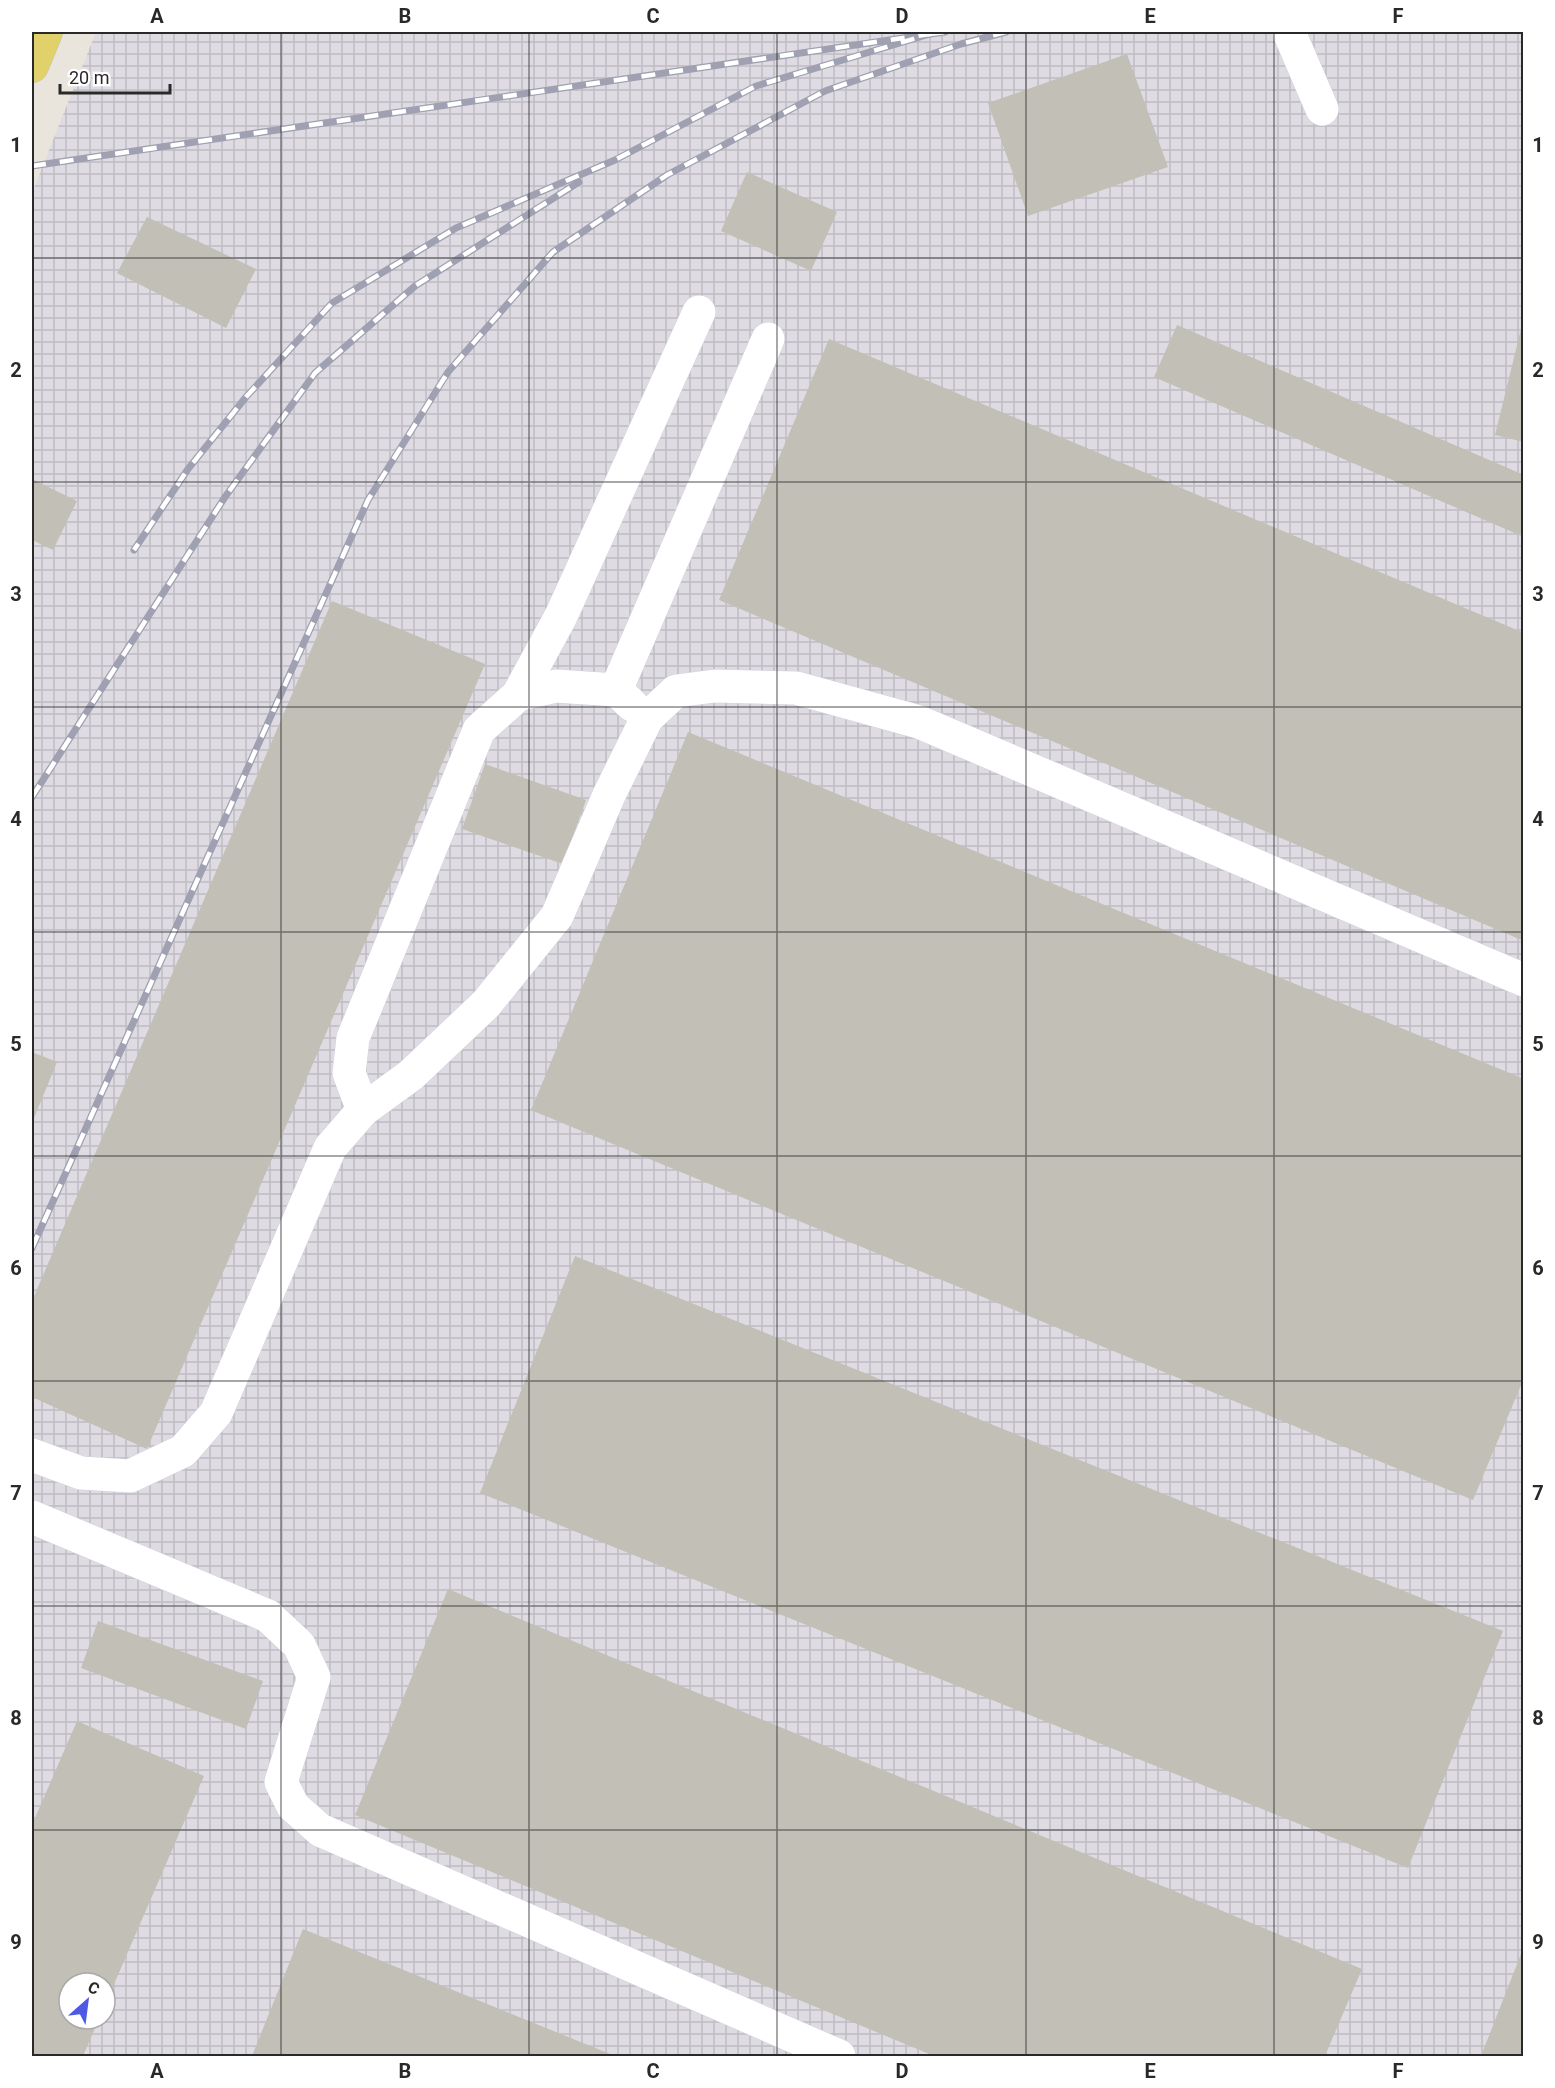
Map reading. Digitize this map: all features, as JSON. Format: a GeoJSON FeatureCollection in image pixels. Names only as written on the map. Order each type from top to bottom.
{"type":"FeatureCollection","features":[{"type":"Feature","properties":{"kind":"main road"},"geometry":{"type":"LineString","coordinates":[[32,66],[46,32]]}},
{"type":"Feature","properties":{"kind":"lane"},"geometry":{"type":"LineString","coordinates":[[1289,32],[1322,109]]}},
{"type":"Feature","properties":{"kind":"lane"},"geometry":{"type":"LineString","coordinates":[[363,1110],[349,1073],[353,1038],[479,730],[518,695],[561,616],[699,312]]}},
{"type":"Feature","properties":{"kind":"lane"},"geometry":{"type":"LineString","coordinates":[[616,690],[768,339]]}},
{"type":"Feature","properties":{"kind":"lane"},"geometry":{"type":"LineString","coordinates":[[518,695],[556,686],[616,690],[647,718]]}},
{"type":"Feature","properties":{"kind":"lane"},"geometry":{"type":"LineString","coordinates":[[32,1455],[81,1473],[130,1476],[183,1451],[216,1413],[330,1148],[363,1110],[411,1075],[486,1004],[557,916],[609,795],[647,718],[676,691],[715,686],[796,688],[919,722],[1524,980]]}},
{"type":"Feature","properties":{"kind":"lane"},"geometry":{"type":"LineString","coordinates":[[32,1517],[268,1616],[299,1645],[314,1677],[281,1782],[293,1806],[320,1830],[839,2056]]}},
{"type":"Feature","properties":{"kind":"shaded area"},"geometry":{"type":"Polygon","coordinates":[[[96,32],[1523,32],[1523,2056],[32,2056],[32,193],[96,32]]]}},
{"type":"Feature","properties":{"kind":"building"},"geometry":{"type":"Polygon","coordinates":[[[1127,54],[1168,167],[1028,216],[988,103],[1127,54]]]}},
{"type":"Feature","properties":{"kind":"building"},"geometry":{"type":"Polygon","coordinates":[[[747,172],[837,212],[811,271],[721,231],[747,172]]]}},
{"type":"Feature","properties":{"kind":"building"},"geometry":{"type":"Polygon","coordinates":[[[147,217],[256,269],[226,328],[117,273],[147,217]]]}},
{"type":"Feature","properties":{"kind":"building"},"geometry":{"type":"Polygon","coordinates":[[[1524,321],[1524,442],[1495,435],[1524,321]]]}},
{"type":"Feature","properties":{"kind":"building"},"geometry":{"type":"Polygon","coordinates":[[[1177,325],[1524,475],[1524,537],[1154,377],[1177,325]]]}},
{"type":"Feature","properties":{"kind":"building"},"geometry":{"type":"Polygon","coordinates":[[[829,339],[1524,633],[1524,941],[719,600],[829,339]]]}},
{"type":"Feature","properties":{"kind":"building"},"geometry":{"type":"Polygon","coordinates":[[[32,479],[77,501],[53,550],[32,540],[32,479]]]}},
{"type":"Feature","properties":{"kind":"building"},"geometry":{"type":"Polygon","coordinates":[[[332,601],[485,664],[147,1449],[32,1397],[32,1301],[332,601]]]}},
{"type":"Feature","properties":{"kind":"building"},"geometry":{"type":"Polygon","coordinates":[[[688,732],[1524,1079],[1524,1378],[1473,1500],[531,1110],[688,732]]]}},
{"type":"Feature","properties":{"kind":"building"},"geometry":{"type":"Polygon","coordinates":[[[485,764],[586,800],[563,864],[462,829],[485,764]]]}},
{"type":"Feature","properties":{"kind":"building"},"geometry":{"type":"Polygon","coordinates":[[[32,1052],[57,1062],[32,1123],[32,1052]]]}},
{"type":"Feature","properties":{"kind":"building"},"geometry":{"type":"Polygon","coordinates":[[[575,1256],[1503,1631],[1408,1868],[480,1493],[575,1256]]]}},
{"type":"Feature","properties":{"kind":"building"},"geometry":{"type":"Polygon","coordinates":[[[448,1589],[1362,1969],[1325,2056],[934,2056],[355,1815],[448,1589]]]}},
{"type":"Feature","properties":{"kind":"building"},"geometry":{"type":"Polygon","coordinates":[[[98,1621],[263,1681],[246,1729],[81,1668],[98,1621]]]}},
{"type":"Feature","properties":{"kind":"building"},"geometry":{"type":"Polygon","coordinates":[[[77,1721],[204,1776],[117,1977],[117,1971],[57,1971],[57,2031],[94,2031],[83,2056],[32,2056],[32,1825],[77,1721]]]}},
{"type":"Feature","properties":{"kind":"building"},"geometry":{"type":"Polygon","coordinates":[[[303,1929],[615,2056],[252,2056],[303,1929]]]}},
{"type":"Feature","properties":{"kind":"building"},"geometry":{"type":"Polygon","coordinates":[[[1523,1949],[1524,2056],[1481,2056],[1523,1949]]]}},
{"type":"Feature","properties":{"kind":"railway"},"geometry":{"type":"LineString","coordinates":[[930,34],[945,32]]}},
{"type":"Feature","properties":{"kind":"railway"},"geometry":{"type":"LineString","coordinates":[[32,1248],[368,500],[448,372],[553,252],[667,175],[825,91],[961,44],[1006,32]]}},
{"type":"Feature","properties":{"kind":"railway"},"geometry":{"type":"LineString","coordinates":[[32,166],[930,34],[756,86],[615,160],[456,228],[332,303],[246,397],[188,469],[134,550]]}},
{"type":"Feature","properties":{"kind":"railway"},"geometry":{"type":"LineString","coordinates":[[32,797],[225,497],[315,373],[415,286],[579,182]]}}]}
